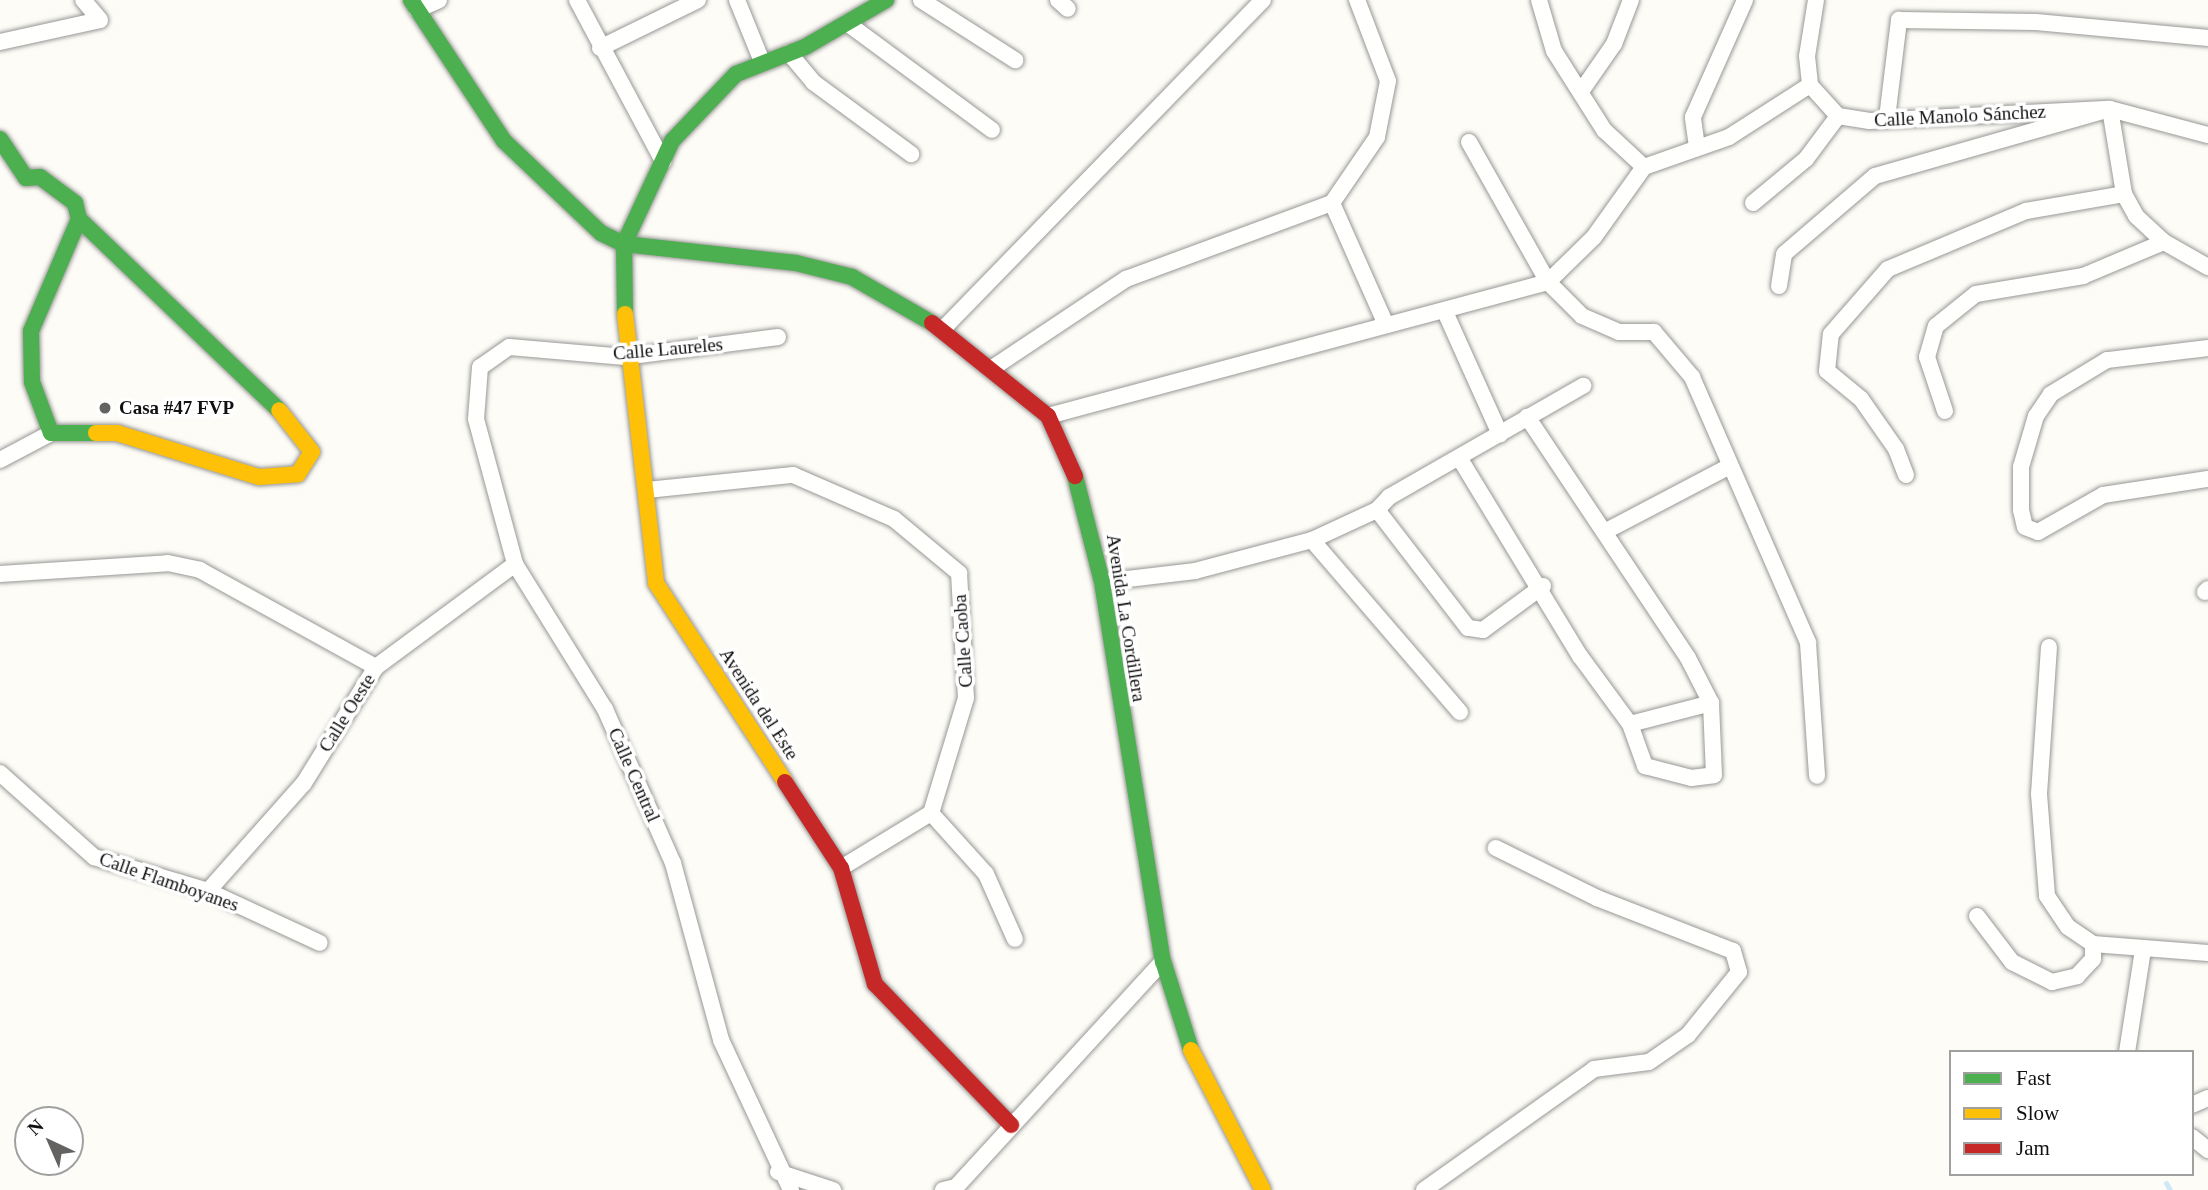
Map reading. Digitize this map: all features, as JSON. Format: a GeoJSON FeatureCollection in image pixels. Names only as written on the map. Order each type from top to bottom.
{"type":"FeatureCollection","features":[{"type":"Feature","properties":{"kind":"street"},"geometry":{"type":"LineString","coordinates":[[0,42],[100,20],[83,0]]}},
{"type":"Feature","properties":{"kind":"street"},"geometry":{"type":"LineString","coordinates":[[414,5],[439,0]]}},
{"type":"Feature","properties":{"kind":"street"},"geometry":{"type":"LineString","coordinates":[[577,0],[600,48],[663,161]]}},
{"type":"Feature","properties":{"kind":"street"},"geometry":{"type":"LineString","coordinates":[[600,48],[698,0]]}},
{"type":"Feature","properties":{"kind":"street"},"geometry":{"type":"LineString","coordinates":[[737,0],[761,59]]}},
{"type":"Feature","properties":{"kind":"street"},"geometry":{"type":"LineString","coordinates":[[624,243],[663,161],[690,122],[736,74],[761,59],[789,53],[886,0]]}},
{"type":"Feature","properties":{"kind":"street"},"geometry":{"type":"LineString","coordinates":[[921,0],[1014,60]]}},
{"type":"Feature","properties":{"kind":"street"},"geometry":{"type":"LineString","coordinates":[[943,329],[1263,0]]}},
{"type":"Feature","properties":{"kind":"street"},"geometry":{"type":"LineString","coordinates":[[994,367],[1126,279],[1332,203],[1377,137],[1388,80],[1357,0]]}},
{"type":"Feature","properties":{"kind":"street"},"geometry":{"type":"LineString","coordinates":[[1539,0],[1555,51],[1582,90],[1604,130],[1644,167]]}},
{"type":"Feature","properties":{"kind":"street"},"geometry":{"type":"LineString","coordinates":[[1582,90],[1614,44],[1631,0]]}},
{"type":"Feature","properties":{"kind":"street"},"geometry":{"type":"LineString","coordinates":[[1697,147],[1693,117],[1745,0]]}},
{"type":"Feature","properties":{"kind":"street"},"geometry":{"type":"LineString","coordinates":[[1753,203],[1806,159],[1838,116],[1810,85],[1807,56],[1816,0]]}},
{"type":"Feature","properties":{"kind":"street","name":"Avenida La Cordillera"},"geometry":{"type":"LineString","coordinates":[[414,5],[468,92],[540,182],[601,233],[624,243],[796,263],[852,277],[943,329],[994,367],[1048,416],[1079,484],[1102,582],[1163,961],[1190,1047],[1263,1190]]}},
{"type":"Feature","properties":{"kind":"street"},"geometry":{"type":"LineString","coordinates":[[1887,118],[1899,20],[2036,22],[2208,38]]}},
{"type":"Feature","properties":{"kind":"street"},"geometry":{"type":"LineString","coordinates":[[847,23],[992,130]]}},
{"type":"Feature","properties":{"kind":"street"},"geometry":{"type":"LineString","coordinates":[[789,53],[813,82],[911,154]]}},
{"type":"Feature","properties":{"kind":"street"},"geometry":{"type":"LineString","coordinates":[[1048,416],[1386,325],[1446,314],[1548,282],[1594,237],[1644,167],[1729,137],[1810,85]]}},
{"type":"Feature","properties":{"kind":"street"},"geometry":{"type":"LineString","coordinates":[[1779,286],[1784,254],[1875,176],[2110,109],[2124,194],[2136,216],[2164,242],[2208,267]]}},
{"type":"Feature","properties":{"kind":"street","name":"Calle Manolo Sánchez"},"geometry":{"type":"LineString","coordinates":[[1838,116],[1887,118],[2110,109],[2208,135]]}},
{"type":"Feature","properties":{"kind":"street"},"geometry":{"type":"LineString","coordinates":[[0,139],[4,157],[26,178],[56,186],[75,203],[79,219],[300,430],[312,452],[298,474],[259,477],[117,433],[51,433],[0,460]]}},
{"type":"Feature","properties":{"kind":"street"},"geometry":{"type":"LineString","coordinates":[[1469,142],[1548,282],[1582,316],[1619,332],[1654,332],[1667,340],[1692,377],[1808,643],[1817,776]]}},
{"type":"Feature","properties":{"kind":"street"},"geometry":{"type":"LineString","coordinates":[[1906,475],[1896,449],[1861,399],[1826,371],[1831,334],[1888,269],[1913,257],[2026,211],[2124,194]]}},
{"type":"Feature","properties":{"kind":"street"},"geometry":{"type":"LineString","coordinates":[[1332,203],[1386,325]]}},
{"type":"Feature","properties":{"kind":"street"},"geometry":{"type":"LineString","coordinates":[[51,433],[32,382],[31,331],[79,219]]}},
{"type":"Feature","properties":{"kind":"street"},"geometry":{"type":"LineString","coordinates":[[1945,411],[1927,357],[1936,326],[1976,294],[2083,276],[2164,242]]}},
{"type":"Feature","properties":{"kind":"street","name":"Avenida del Este"},"geometry":{"type":"LineString","coordinates":[[624,243],[625,357],[647,490],[656,583],[841,868],[875,984],[1012,1125]]}},
{"type":"Feature","properties":{"kind":"street"},"geometry":{"type":"LineString","coordinates":[[1446,314],[1500,434]]}},
{"type":"Feature","properties":{"kind":"street","name":"Calle Laureles"},"geometry":{"type":"LineString","coordinates":[[480,367],[509,347],[625,357],[778,337]]}},
{"type":"Feature","properties":{"kind":"street"},"geometry":{"type":"LineString","coordinates":[[2208,348],[2107,360],[2051,394],[2036,416],[2021,467],[2021,510],[2025,527],[2038,532],[2102,495],[2208,479]]}},
{"type":"Feature","properties":{"kind":"street","name":"Calle Central"},"geometry":{"type":"LineString","coordinates":[[480,367],[476,419],[515,564],[605,709],[668,851],[721,1040],[778,1171],[791,1190]]}},
{"type":"Feature","properties":{"kind":"street"},"geometry":{"type":"LineString","coordinates":[[1102,582],[1195,571],[1312,540],[1377,510],[1389,497],[1460,459],[1583,386]]}},
{"type":"Feature","properties":{"kind":"street"},"geometry":{"type":"LineString","coordinates":[[1460,459],[1543,586],[1580,656],[1630,724],[1651,771],[1691,778],[1714,775],[1711,703],[1608,530],[1527,417]]}},
{"type":"Feature","properties":{"kind":"street"},"geometry":{"type":"LineString","coordinates":[[1608,530],[1730,466]]}},
{"type":"Feature","properties":{"kind":"street","name":"Calle Caoba"},"geometry":{"type":"LineString","coordinates":[[647,490],[793,475],[894,519],[958,573],[966,698],[931,813]]}},
{"type":"Feature","properties":{"kind":"street"},"geometry":{"type":"LineString","coordinates":[[1377,510],[1468,628],[1483,630],[1543,586]]}},
{"type":"Feature","properties":{"kind":"street"},"geometry":{"type":"LineString","coordinates":[[1312,540],[1460,712]]}},
{"type":"Feature","properties":{"kind":"street"},"geometry":{"type":"LineString","coordinates":[[0,574],[168,563],[200,570],[376,667]]}},
{"type":"Feature","properties":{"kind":"street","name":"Calle Oeste"},"geometry":{"type":"LineString","coordinates":[[208,891],[304,783],[376,667],[515,564]]}},
{"type":"Feature","properties":{"kind":"street"},"geometry":{"type":"LineString","coordinates":[[2049,647],[2039,794],[2047,896],[2068,927],[2093,944],[2208,953]]}},
{"type":"Feature","properties":{"kind":"street"},"geometry":{"type":"LineString","coordinates":[[1630,724],[1711,703]]}},
{"type":"Feature","properties":{"kind":"street","name":"Calle Flamboyanes"},"geometry":{"type":"LineString","coordinates":[[0,773],[94,857],[208,891],[320,943]]}},
{"type":"Feature","properties":{"kind":"street"},"geometry":{"type":"LineString","coordinates":[[841,868],[931,813],[986,874],[1015,939]]}},
{"type":"Feature","properties":{"kind":"street"},"geometry":{"type":"LineString","coordinates":[[1424,1190],[1594,1069],[1658,1056],[1688,1035],[1739,972],[1733,951],[1597,898],[1496,848]]}},
{"type":"Feature","properties":{"kind":"street"},"geometry":{"type":"LineString","coordinates":[[1977,916],[2012,962],[2052,982],[2077,976],[2093,959],[2093,944]]}},
{"type":"Feature","properties":{"kind":"street"},"geometry":{"type":"LineString","coordinates":[[2127,1050],[2143,950]]}},
{"type":"Feature","properties":{"kind":"street"},"geometry":{"type":"LineString","coordinates":[[943,1190],[956,1186],[1163,961]]}},
{"type":"Feature","properties":{"kind":"street"},"geometry":{"type":"LineString","coordinates":[[2194,1139],[2208,1150]]}},
{"type":"Feature","properties":{"kind":"street"},"geometry":{"type":"LineString","coordinates":[[778,1171],[833,1190]]}},
{"type":"Feature","properties":{"kind":"waterway"},"geometry":{"type":"LineString","coordinates":[[2166,1183],[2170,1190]]}},
{"type":"Feature","properties":{"kind":"traffic: fast"},"geometry":{"type":"LineString","coordinates":[[411,0],[504,141],[601,233],[624,244],[796,263],[852,277],[932,323]]}},
{"type":"Feature","properties":{"kind":"traffic: fast"},"geometry":{"type":"LineString","coordinates":[[625,314],[624,244],[672,141],[736,74],[805,47],[886,0]]}},
{"type":"Feature","properties":{"kind":"traffic: fast"},"geometry":{"type":"LineString","coordinates":[[0,139],[26,178],[40,177],[75,203],[79,219],[279,410]]}},
{"type":"Feature","properties":{"kind":"traffic: fast"},"geometry":{"type":"LineString","coordinates":[[79,219],[31,331],[32,382],[51,433],[96,433]]}},
{"type":"Feature","properties":{"kind":"traffic: fast"},"geometry":{"type":"LineString","coordinates":[[1075,476],[1102,582],[1163,961],[1191,1050]]}},
{"type":"Feature","properties":{"kind":"traffic: slow"},"geometry":{"type":"LineString","coordinates":[[625,314],[656,583],[785,782]]}},
{"type":"Feature","properties":{"kind":"traffic: slow"},"geometry":{"type":"LineString","coordinates":[[96,433],[117,433],[259,477],[298,474],[312,452],[279,410]]}},
{"type":"Feature","properties":{"kind":"traffic: slow"},"geometry":{"type":"LineString","coordinates":[[1191,1050],[1263,1190]]}},
{"type":"Feature","properties":{"kind":"traffic: jam"},"geometry":{"type":"LineString","coordinates":[[932,323],[1048,416],[1075,476]]}},
{"type":"Feature","properties":{"kind":"traffic: jam"},"geometry":{"type":"LineString","coordinates":[[785,782],[841,868],[875,984],[1011,1125]]}},
{"type":"Feature","properties":{"kind":"place","name":"Casa #47 FVP"},"geometry":{"type":"Point","coordinates":[105,408]}}]}
